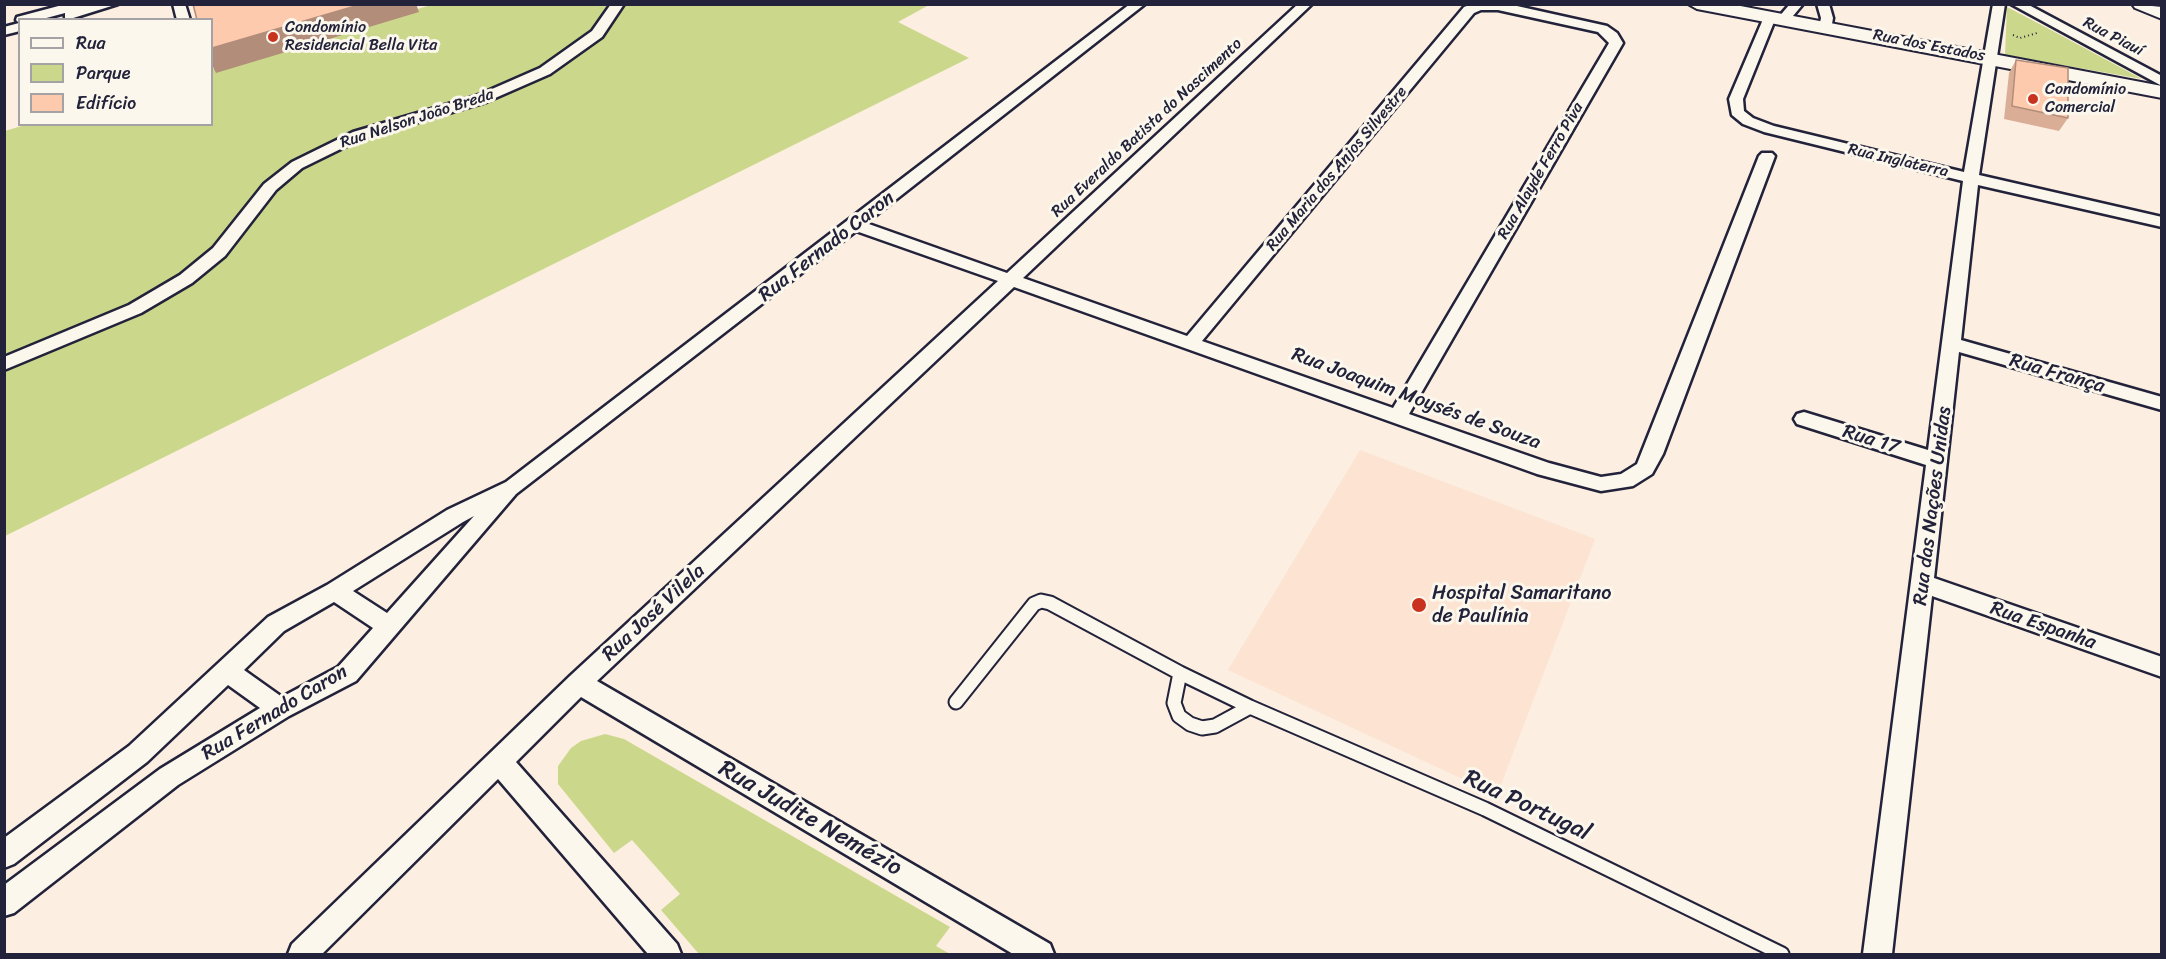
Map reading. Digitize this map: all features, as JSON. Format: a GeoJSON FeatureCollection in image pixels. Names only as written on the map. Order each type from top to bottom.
{"type":"FeatureCollection","features":[{"type":"Feature","properties":{"kind":"street"},"geometry":{"type":"LineString","coordinates":[[29,18],[83,4]]}},
{"type":"Feature","properties":{"kind":"street"},"geometry":{"type":"LineString","coordinates":[[60,18],[112,4]]}},
{"type":"Feature","properties":{"kind":"street","name":"Rua Nelson João Breda"},"geometry":{"type":"LineString","coordinates":[[4,363],[135,309],[186,279],[219,252],[270,187],[297,165],[358,135],[481,99],[545,71],[597,34],[618,4]]}},
{"type":"Feature","properties":{"kind":"street","name":"Rua Fernado Caron"},"geometry":{"type":"LineString","coordinates":[[4,855],[138,754],[227,671],[247,648],[276,624],[335,591],[455,516],[513,487],[856,225],[1139,4]]}},
{"type":"Feature","properties":{"kind":"street","name":"Rua Everaldo Batista do Nascimento"},"geometry":{"type":"LineString","coordinates":[[1012,279],[1306,4]]}},
{"type":"Feature","properties":{"kind":"street","name":"Rua dos Estados"},"geometry":{"type":"LineString","coordinates":[[1697,4],[2162,92]]}},
{"type":"Feature","properties":{"kind":"street"},"geometry":{"type":"LineString","coordinates":[[1776,18],[1797,4]]}},
{"type":"Feature","properties":{"kind":"street"},"geometry":{"type":"LineString","coordinates":[[1823,4],[1827,18],[1826,27]]}},
{"type":"Feature","properties":{"kind":"street","name":"Rua das Nações Unidas"},"geometry":{"type":"LineString","coordinates":[[1877,954],[1924,584],[1971,178],[1999,4]]}},
{"type":"Feature","properties":{"kind":"street","name":"Rua Piauí"},"geometry":{"type":"LineString","coordinates":[[2017,4],[2162,82]]}},
{"type":"Feature","properties":{"kind":"street"},"geometry":{"type":"LineString","coordinates":[[2141,4],[2162,14]]}},
{"type":"Feature","properties":{"kind":"street","name":"Rua Maria dos Anjos Silvestre"},"geometry":{"type":"LineString","coordinates":[[1191,344],[1469,10],[1489,6]]}},
{"type":"Feature","properties":{"kind":"street","name":"Rua Alayde Ferro Piva"},"geometry":{"type":"LineString","coordinates":[[1398,416],[1616,43],[1612,36],[1602,29],[1489,6]]}},
{"type":"Feature","properties":{"kind":"street","name":"Rua Inglaterra"},"geometry":{"type":"LineString","coordinates":[[1776,18],[1736,99],[1737,112],[1748,121],[1769,129],[2162,222]]}},
{"type":"Feature","properties":{"kind":"street","name":"Rua Joaquim Moysés de Souza"},"geometry":{"type":"LineString","coordinates":[[856,225],[1544,469],[1601,484],[1626,481],[1645,469],[1767,156]]}},
{"type":"Feature","properties":{"kind":"street","name":"Rua José Vilela"},"geometry":{"type":"LineString","coordinates":[[302,954],[579,683],[1012,279]]}},
{"type":"Feature","properties":{"kind":"street","name":"Rua França"},"geometry":{"type":"LineString","coordinates":[[1952,344],[2162,404]]}},
{"type":"Feature","properties":{"kind":"street","name":"Rua 17"},"geometry":{"type":"LineString","coordinates":[[1804,419],[1938,461]]}},
{"type":"Feature","properties":{"kind":"street","name":"Rua Fernado Caron"},"geometry":{"type":"LineString","coordinates":[[4,903],[169,777],[280,709],[347,675],[513,487]]}},
{"type":"Feature","properties":{"kind":"street","name":"Rua Espanha"},"geometry":{"type":"LineString","coordinates":[[1924,584],[2162,667]]}},
{"type":"Feature","properties":{"kind":"street"},"geometry":{"type":"LineString","coordinates":[[335,591],[390,627]]}},
{"type":"Feature","properties":{"kind":"street"},"geometry":{"type":"LineString","coordinates":[[227,671],[280,709]]}},
{"type":"Feature","properties":{"kind":"street","name":"Rua Judite Nemézio"},"geometry":{"type":"LineString","coordinates":[[579,683],[1040,954]]}},
{"type":"Feature","properties":{"kind":"street"},"geometry":{"type":"LineString","coordinates":[[499,760],[667,954]]}},
{"type":"Feature","properties":{"kind":"lane","name":"Rua Portugal"},"geometry":{"type":"LineString","coordinates":[[956,702],[1034,604],[1041,601],[1250,707],[1485,809],[1782,954]]}},
{"type":"Feature","properties":{"kind":"lane"},"geometry":{"type":"LineString","coordinates":[[1180,673],[1174,703],[1179,716],[1190,724],[1202,728],[1215,726],[1250,707]]}},
{"type":"Feature","properties":{"kind":"shaded area","name":"Hospital Samaritano de Paulínia"},"geometry":{"type":"Polygon","coordinates":[[[1360,450],[1595,539],[1497,795],[1228,670],[1360,450]]]}},
{"type":"Feature","properties":{"kind":"green space"},"geometry":{"type":"Polygon","coordinates":[[[431,5],[929,5],[898,22],[969,58],[5,536],[5,131],[21,126],[213,126],[213,69],[431,5]]]}},
{"type":"Feature","properties":{"kind":"green space"},"geometry":{"type":"Polygon","coordinates":[[[2007,7],[2049,29],[2142,79],[2005,55],[2007,7]]]}},
{"type":"Feature","properties":{"kind":"green space"},"geometry":{"type":"Polygon","coordinates":[[[605,734],[624,739],[950,927],[936,946],[950,954],[699,954],[661,910],[680,894],[632,840],[614,853],[558,784],[558,766],[571,748],[581,741],[605,734]]]}},
{"type":"Feature","properties":{"kind":"building"},"geometry":{"type":"Polygon","coordinates":[[[193,4],[362,4],[213,48],[213,18],[196,18],[193,4]]]}},
{"type":"Feature","properties":{"kind":"building","name":"Condomínio Comercial"},"geometry":{"type":"Polygon","coordinates":[[[2016,60],[2068,68],[2068,118],[2012,106],[2016,60]]]}},
{"type":"Feature","properties":{"kind":"place","name":"Condomínio Residencial Bella Vita"},"geometry":{"type":"Point","coordinates":[273,37]}},
{"type":"Feature","properties":{"kind":"place","name":"Condomínio Comercial"},"geometry":{"type":"Point","coordinates":[2033,99]}},
{"type":"Feature","properties":{"kind":"place","name":"Hospital Samaritano de Paulínia"},"geometry":{"type":"Point","coordinates":[1419,605]}}]}
